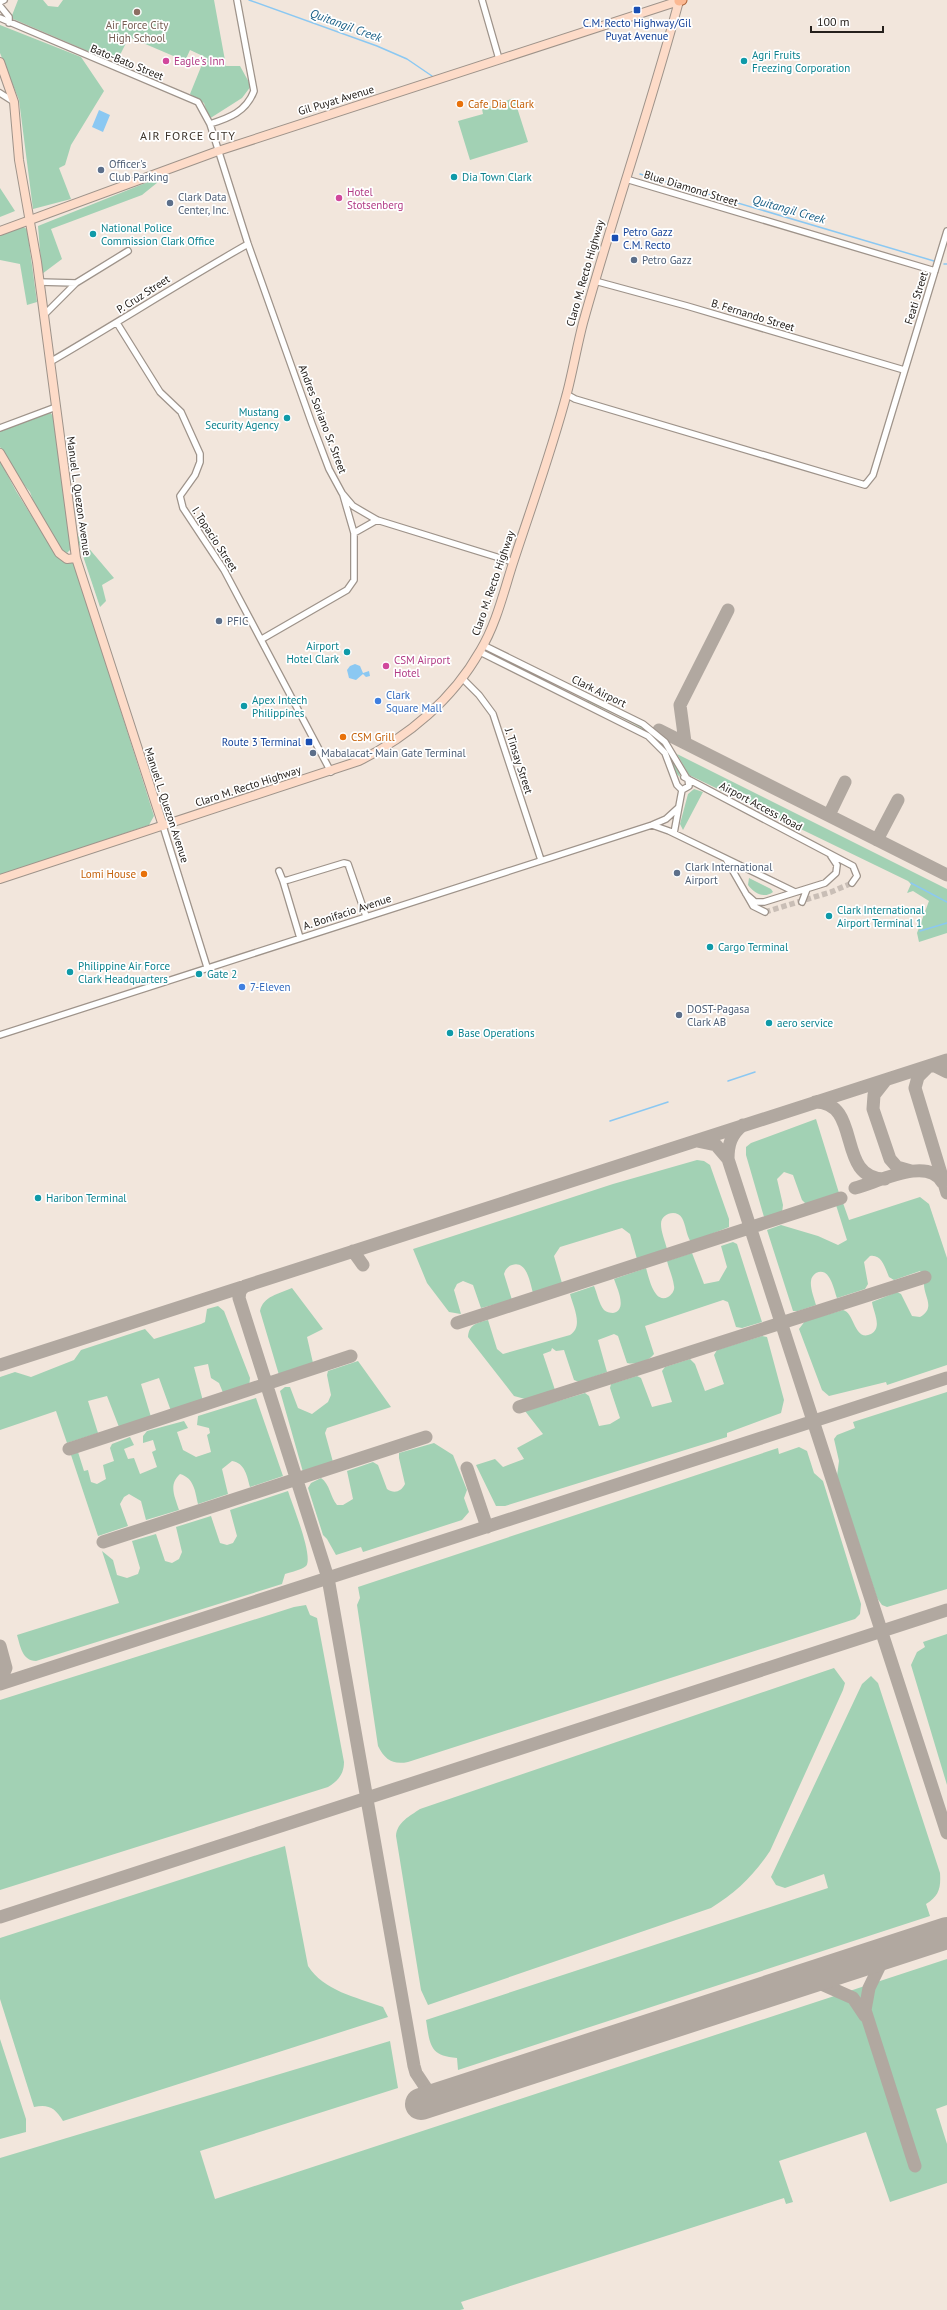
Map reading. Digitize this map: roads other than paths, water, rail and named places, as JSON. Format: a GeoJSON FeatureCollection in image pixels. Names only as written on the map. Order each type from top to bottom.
{"type":"FeatureCollection","features":[{"type":"Feature","properties":{"kind":"main road","name":"Gil Puyat Avenue"},"geometry":{"type":"LineString","coordinates":[[0,231],[218,151],[680,0]]}},
{"type":"Feature","properties":{"kind":"main road","name":"Claro M. Recto Highway"},"geometry":{"type":"LineString","coordinates":[[0,879],[331,772],[359,761],[397,740],[438,705],[462,678],[482,648],[499,608],[566,394],[595,281],[680,0]]}},
{"type":"Feature","properties":{"kind":"main road","name":"Manuel L. Quezon Avenue"},"geometry":{"type":"LineString","coordinates":[[0,62],[14,102],[19,160],[30,220],[44,315],[76,558],[163,826]]}},
{"type":"Feature","properties":{"kind":"main road"},"geometry":{"type":"LineString","coordinates":[[0,453],[57,550],[64,558],[76,558]]}},
{"type":"Feature","properties":{"kind":"street"},"geometry":{"type":"LineString","coordinates":[[0,2],[4,0]]}},
{"type":"Feature","properties":{"kind":"street"},"geometry":{"type":"LineString","coordinates":[[210,124],[236,115],[251,99],[254,91],[237,0]]}},
{"type":"Feature","properties":{"kind":"street"},"geometry":{"type":"LineString","coordinates":[[482,0],[499,59]]}},
{"type":"Feature","properties":{"kind":"street"},"geometry":{"type":"LineString","coordinates":[[0,6],[9,17],[9,23]]}},
{"type":"Feature","properties":{"kind":"street","name":"Bato-Bato Street"},"geometry":{"type":"LineString","coordinates":[[0,18],[198,102],[210,124],[218,151]]}},
{"type":"Feature","properties":{"kind":"street"},"geometry":{"type":"LineString","coordinates":[[0,94],[14,102]]}},
{"type":"Feature","properties":{"kind":"street","name":"Andres Soriano Sr. Street"},"geometry":{"type":"LineString","coordinates":[[218,151],[248,244],[328,468],[342,493],[353,506],[377,520],[513,562]]}},
{"type":"Feature","properties":{"kind":"street","name":"Blue Diamond Street"},"geometry":{"type":"LineString","coordinates":[[626,179],[934,271]]}},
{"type":"Feature","properties":{"kind":"street","name":"Feati Street"},"geometry":{"type":"LineString","coordinates":[[566,394],[575,399],[865,485],[873,476],[947,231]]}},
{"type":"Feature","properties":{"kind":"street","name":"P. Cruz Street"},"geometry":{"type":"LineString","coordinates":[[50,362],[117,323],[176,285],[248,244]]}},
{"type":"Feature","properties":{"kind":"street"},"geometry":{"type":"LineString","coordinates":[[44,315],[76,282],[128,251]]}},
{"type":"Feature","properties":{"kind":"street","name":"B. Fernando Street"},"geometry":{"type":"LineString","coordinates":[[595,281],[688,306],[904,370]]}},
{"type":"Feature","properties":{"kind":"street"},"geometry":{"type":"LineString","coordinates":[[39,282],[76,282]]}},
{"type":"Feature","properties":{"kind":"street","name":"I. Topacio Street"},"geometry":{"type":"LineString","coordinates":[[117,323],[160,392],[181,412],[200,454],[200,462],[195,476],[180,496],[183,508],[215,554],[262,639],[331,772]]}},
{"type":"Feature","properties":{"kind":"street"},"geometry":{"type":"LineString","coordinates":[[0,428],[56,407]]}},
{"type":"Feature","properties":{"kind":"street"},"geometry":{"type":"LineString","coordinates":[[262,639],[352,586],[354,580],[354,533],[342,493]]}},
{"type":"Feature","properties":{"kind":"street"},"geometry":{"type":"LineString","coordinates":[[354,533],[377,520]]}},
{"type":"Feature","properties":{"kind":"street","name":"Clark Airport"},"geometry":{"type":"LineString","coordinates":[[482,648],[643,724],[659,736],[671,749],[687,778]]}},
{"type":"Feature","properties":{"kind":"street","name":"Clark Airport"},"geometry":{"type":"LineString","coordinates":[[482,648],[582,702],[641,731],[652,739],[665,753],[677,782]]}},
{"type":"Feature","properties":{"kind":"street","name":"J. Tinsay Street"},"geometry":{"type":"LineString","coordinates":[[462,678],[480,695],[493,714],[540,860]]}},
{"type":"Feature","properties":{"kind":"street"},"geometry":{"type":"LineString","coordinates":[[582,702],[584,696]]}},
{"type":"Feature","properties":{"kind":"street"},"geometry":{"type":"LineString","coordinates":[[674,833],[682,790],[689,786],[687,778],[681,777],[677,782],[678,787],[682,790]]}},
{"type":"Feature","properties":{"kind":"street","name":"Airport Access Road"},"geometry":{"type":"LineString","coordinates":[[687,778],[825,850],[856,869],[857,876],[852,883]]}},
{"type":"Feature","properties":{"kind":"street","name":"A. Bonifacio Avenue"},"geometry":{"type":"LineString","coordinates":[[0,1035],[207,967],[652,825],[666,819],[678,808]]}},
{"type":"Feature","properties":{"kind":"street"},"geometry":{"type":"LineString","coordinates":[[652,825],[674,833],[795,892]]}},
{"type":"Feature","properties":{"kind":"street","name":"Manuel L. Quezon Avenue"},"geometry":{"type":"LineString","coordinates":[[163,826],[207,967]]}},
{"type":"Feature","properties":{"kind":"street","name":"Airport Access Road"},"geometry":{"type":"LineString","coordinates":[[746,894],[752,900],[760,902],[807,889],[830,880],[836,873],[835,861],[825,850]]}},
{"type":"Feature","properties":{"kind":"street"},"geometry":{"type":"LineString","coordinates":[[725,858],[753,906],[765,912]]}},
{"type":"Feature","properties":{"kind":"street"},"geometry":{"type":"LineString","coordinates":[[283,882],[347,863],[350,865],[366,916]]}},
{"type":"Feature","properties":{"kind":"street"},"geometry":{"type":"LineString","coordinates":[[279,871],[300,938]]}},
{"type":"Feature","properties":{"kind":"street"},"geometry":{"type":"LineString","coordinates":[[802,902],[807,889]]}},
{"type":"Feature","properties":{"kind":"water"},"geometry":{"type":"Polygon","coordinates":[[[99,110],[110,115],[103,132],[92,127],[99,110]]]}},
{"type":"Feature","properties":{"kind":"water"},"geometry":{"type":"Polygon","coordinates":[[[355,664],[360,666],[363,673],[369,671],[370,676],[366,677],[363,674],[356,680],[349,678],[347,670],[350,666],[355,664]]]}},
{"type":"Feature","properties":{"kind":"waterway","name":"Quitangil Creek"},"geometry":{"type":"LineString","coordinates":[[249,0],[377,46],[407,59],[432,76]]}},
{"type":"Feature","properties":{"kind":"waterway","name":"Quitangil Creek"},"geometry":{"type":"LineString","coordinates":[[640,174],[934,261]]}},
{"type":"Feature","properties":{"kind":"waterway"},"geometry":{"type":"LineString","coordinates":[[911,883],[947,902]]}},
{"type":"Feature","properties":{"kind":"waterway"},"geometry":{"type":"LineString","coordinates":[[920,931],[947,923]]}},
{"type":"Feature","properties":{"kind":"waterway"},"geometry":{"type":"LineString","coordinates":[[728,1081],[755,1072]]}},
{"type":"Feature","properties":{"kind":"waterway"},"geometry":{"type":"LineString","coordinates":[[610,1121],[668,1102]]}},
{"type":"Feature","properties":{"kind":"tunnel"},"geometry":{"type":"LineString","coordinates":[[765,912],[831,892],[852,883]]}},
{"type":"Feature","properties":{"kind":"place","name":"C.M. Recto Highway/Gil Puyat Avenue"},"geometry":{"type":"Point","coordinates":[637,10]}},
{"type":"Feature","properties":{"kind":"place","name":"Air Force City High School"},"geometry":{"type":"Point","coordinates":[137,12]}},
{"type":"Feature","properties":{"kind":"place","name":"Eagle's Inn"},"geometry":{"type":"Point","coordinates":[166,61]}},
{"type":"Feature","properties":{"kind":"place","name":"Agri Fruits Freezing Corporation"},"geometry":{"type":"Point","coordinates":[744,61]}},
{"type":"Feature","properties":{"kind":"place","name":"Cafe Dia Clark"},"geometry":{"type":"Point","coordinates":[460,104]}},
{"type":"Feature","properties":{"kind":"place","name":"Officer's Club Parking"},"geometry":{"type":"Point","coordinates":[101,170]}},
{"type":"Feature","properties":{"kind":"place","name":"Dia Town Clark"},"geometry":{"type":"Point","coordinates":[454,177]}},
{"type":"Feature","properties":{"kind":"place","name":"Hotel Stotsenberg"},"geometry":{"type":"Point","coordinates":[339,198]}},
{"type":"Feature","properties":{"kind":"place","name":"Clark Data Center, Inc."},"geometry":{"type":"Point","coordinates":[170,203]}},
{"type":"Feature","properties":{"kind":"place","name":"National Police Commission Clark Office"},"geometry":{"type":"Point","coordinates":[93,234]}},
{"type":"Feature","properties":{"kind":"place","name":"Petro Gazz C.M. Recto"},"geometry":{"type":"Point","coordinates":[615,238]}},
{"type":"Feature","properties":{"kind":"place","name":"Petro Gazz"},"geometry":{"type":"Point","coordinates":[634,260]}},
{"type":"Feature","properties":{"kind":"place","name":"Mustang Security Agency"},"geometry":{"type":"Point","coordinates":[287,418]}},
{"type":"Feature","properties":{"kind":"place","name":"PFIC"},"geometry":{"type":"Point","coordinates":[219,621]}},
{"type":"Feature","properties":{"kind":"place","name":"Airport Hotel Clark"},"geometry":{"type":"Point","coordinates":[347,652]}},
{"type":"Feature","properties":{"kind":"place","name":"CSM Airport Hotel"},"geometry":{"type":"Point","coordinates":[386,666]}},
{"type":"Feature","properties":{"kind":"place","name":"Clark Square Mall"},"geometry":{"type":"Point","coordinates":[378,701]}},
{"type":"Feature","properties":{"kind":"place","name":"Apex Intech Philippines"},"geometry":{"type":"Point","coordinates":[244,706]}},
{"type":"Feature","properties":{"kind":"place","name":"CSM Grill"},"geometry":{"type":"Point","coordinates":[343,737]}},
{"type":"Feature","properties":{"kind":"place","name":"Route 3 Terminal"},"geometry":{"type":"Point","coordinates":[309,742]}},
{"type":"Feature","properties":{"kind":"place","name":"Mabalacat- Main Gate Terminal"},"geometry":{"type":"Point","coordinates":[313,753]}},
{"type":"Feature","properties":{"kind":"place","name":"Clark International Airport"},"geometry":{"type":"Point","coordinates":[677,873]}},
{"type":"Feature","properties":{"kind":"place","name":"Lomi House"},"geometry":{"type":"Point","coordinates":[144,874]}},
{"type":"Feature","properties":{"kind":"place","name":"Clark International Airport Terminal 1"},"geometry":{"type":"Point","coordinates":[829,916]}},
{"type":"Feature","properties":{"kind":"place","name":"Cargo Terminal"},"geometry":{"type":"Point","coordinates":[710,947]}},
{"type":"Feature","properties":{"kind":"place","name":"Philippine Air Force Clark Headquarters"},"geometry":{"type":"Point","coordinates":[70,972]}},
{"type":"Feature","properties":{"kind":"place","name":"Gate 2"},"geometry":{"type":"Point","coordinates":[199,974]}},
{"type":"Feature","properties":{"kind":"place","name":"7-Eleven"},"geometry":{"type":"Point","coordinates":[242,987]}},
{"type":"Feature","properties":{"kind":"place","name":"DOST-Pagasa Clark AB"},"geometry":{"type":"Point","coordinates":[679,1015]}},
{"type":"Feature","properties":{"kind":"place","name":"aero service"},"geometry":{"type":"Point","coordinates":[769,1023]}},
{"type":"Feature","properties":{"kind":"place","name":"Base Operations"},"geometry":{"type":"Point","coordinates":[450,1033]}},
{"type":"Feature","properties":{"kind":"place","name":"Haribon Terminal"},"geometry":{"type":"Point","coordinates":[38,1198]}},
{"type":"Feature","properties":{"kind":"district","name":"AIR FORCE CITY"},"geometry":{"type":"Point","coordinates":[188,135]}}]}
